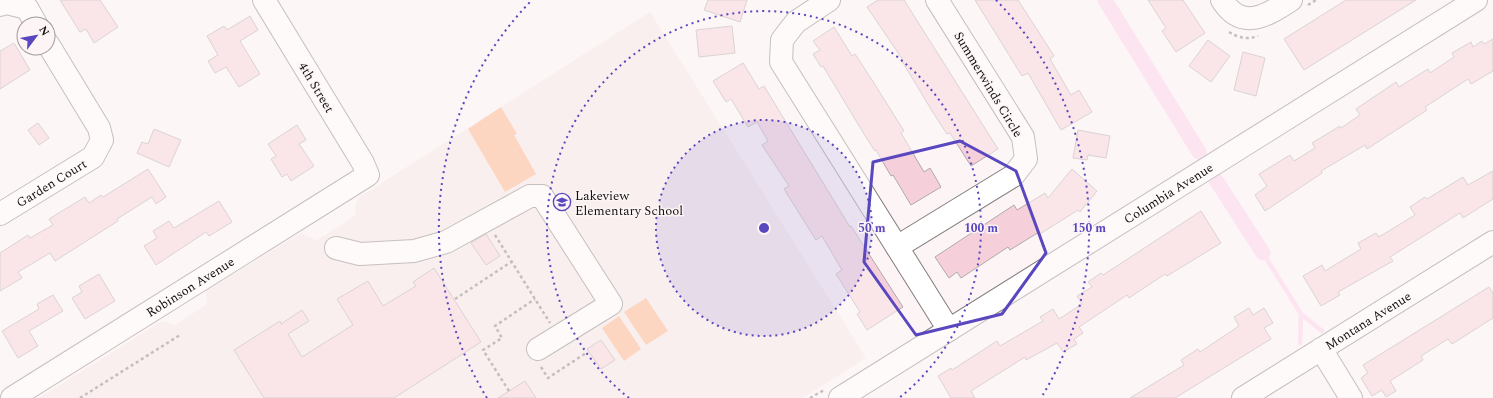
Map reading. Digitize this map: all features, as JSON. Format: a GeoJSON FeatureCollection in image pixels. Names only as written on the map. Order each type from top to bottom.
{"type":"FeatureCollection","features":[{"type":"Feature","properties":{"kind":"street","name":"4th Street"},"geometry":{"type":"LineString","coordinates":[[264,0],[363,163],[368,175]]}},
{"type":"Feature","properties":{"kind":"street"},"geometry":{"type":"LineString","coordinates":[[829,0],[798,20],[782,40],[781,62],[948,330]]}},
{"type":"Feature","properties":{"kind":"street","name":"Summerwinds Circle"},"geometry":{"type":"LineString","coordinates":[[897,247],[1013,176],[1026,159],[1023,137],[938,0]]}},
{"type":"Feature","properties":{"kind":"street"},"geometry":{"type":"LineString","coordinates":[[1222,0],[1234,14],[1250,18],[1265,16],[1291,0]]}},
{"type":"Feature","properties":{"kind":"street","name":"Columbia Avenue"},"geometry":{"type":"LineString","coordinates":[[840,398],[1476,0]]}},
{"type":"Feature","properties":{"kind":"street"},"geometry":{"type":"LineString","coordinates":[[0,5],[7,3],[27,8],[32,16]]}},
{"type":"Feature","properties":{"kind":"street","name":"Garden Court"},"geometry":{"type":"LineString","coordinates":[[0,214],[93,156],[102,140],[99,128],[55,56]]}},
{"type":"Feature","properties":{"kind":"street","name":"Robinson Avenue"},"geometry":{"type":"LineString","coordinates":[[12,398],[368,175]]}},
{"type":"Feature","properties":{"kind":"street"},"geometry":{"type":"LineString","coordinates":[[336,248],[360,254],[414,251],[446,242],[530,196],[542,196],[611,304],[538,349]]}},
{"type":"Feature","properties":{"kind":"street","name":"Montana Avenue"},"geometry":{"type":"LineString","coordinates":[[1243,398],[1493,242]]}},
{"type":"Feature","properties":{"kind":"street"},"geometry":{"type":"LineString","coordinates":[[1321,349],[1351,398]]}},
{"type":"Feature","properties":{"kind":"path"},"geometry":{"type":"LineString","coordinates":[[491,230],[552,326]]}},
{"type":"Feature","properties":{"kind":"path"},"geometry":{"type":"LineString","coordinates":[[455,299],[511,262]]}},
{"type":"Feature","properties":{"kind":"path"},"geometry":{"type":"LineString","coordinates":[[510,391],[483,350],[502,338],[495,326],[535,299]]}},
{"type":"Feature","properties":{"kind":"path"},"geometry":{"type":"LineString","coordinates":[[80,398],[180,335]]}},
{"type":"Feature","properties":{"kind":"highlighted area"},"geometry":{"type":"Polygon","coordinates":[[[960,141],[1016,171],[1046,253],[1002,314],[916,335],[864,262],[873,162],[960,141]]]}},
{"type":"Feature","properties":{"kind":"shaded area","name":"Lakeview Elementary School"},"geometry":{"type":"Polygon","coordinates":[[[650,12],[866,358],[803,398],[39,398],[162,321],[175,325],[207,304],[206,290],[301,233],[316,241],[356,215],[355,206],[358,198],[650,12]]]}},
{"type":"Feature","properties":{"kind":"shaded area"},"geometry":{"type":"Polygon","coordinates":[[[501,107],[517,134],[514,135],[536,174],[505,192],[468,129],[501,107]]]}},
{"type":"Feature","properties":{"kind":"shaded area"},"geometry":{"type":"Polygon","coordinates":[[[646,298],[668,331],[646,345],[624,312],[646,298]]]}},
{"type":"Feature","properties":{"kind":"shaded area"},"geometry":{"type":"Polygon","coordinates":[[[619,316],[641,349],[624,361],[602,328],[619,316]]]}},
{"type":"Feature","properties":{"kind":"building"},"geometry":{"type":"Polygon","coordinates":[[[60,0],[100,0],[118,27],[94,43],[86,29],[80,32],[60,0]]]}},
{"type":"Feature","properties":{"kind":"building"},"geometry":{"type":"Polygon","coordinates":[[[708,0],[747,0],[740,22],[704,10],[708,0]]]}},
{"type":"Feature","properties":{"kind":"building"},"geometry":{"type":"Polygon","coordinates":[[[878,0],[904,0],[998,149],[971,166],[950,133],[947,134],[902,61],[903,60],[867,7],[878,0]]]}},
{"type":"Feature","properties":{"kind":"building"},"geometry":{"type":"Polygon","coordinates":[[[975,0],[1018,0],[1054,56],[1050,59],[1071,95],[1079,90],[1092,112],[1061,130],[1028,73],[1022,76],[975,0]]]}},
{"type":"Feature","properties":{"kind":"building"},"geometry":{"type":"Polygon","coordinates":[[[1148,0],[1183,0],[1205,33],[1176,52],[1162,31],[1166,28],[1148,0]]]}},
{"type":"Feature","properties":{"kind":"building"},"geometry":{"type":"Polygon","coordinates":[[[1346,0],[1416,0],[1304,70],[1284,39],[1346,0]]]}},
{"type":"Feature","properties":{"kind":"building"},"geometry":{"type":"Polygon","coordinates":[[[250,16],[258,30],[240,41],[260,74],[239,87],[226,67],[215,73],[208,61],[218,55],[207,36],[224,26],[227,30],[250,16]]]}},
{"type":"Feature","properties":{"kind":"building"},"geometry":{"type":"Polygon","coordinates":[[[732,26],[735,53],[699,57],[696,30],[732,26]]]}},
{"type":"Feature","properties":{"kind":"building"},"geometry":{"type":"Polygon","coordinates":[[[834,27],[852,56],[855,54],[904,131],[901,133],[924,172],[930,168],[941,187],[911,205],[893,175],[891,176],[876,150],[875,151],[864,134],[823,66],[821,67],[813,54],[820,50],[813,41],[834,27]]]}},
{"type":"Feature","properties":{"kind":"building"},"geometry":{"type":"Polygon","coordinates":[[[1493,39],[1493,71],[1471,84],[1468,79],[1425,107],[1427,110],[1367,149],[1365,145],[1321,171],[1322,173],[1265,211],[1255,195],[1267,186],[1259,174],[1290,155],[1294,161],[1315,148],[1312,143],[1340,126],[1341,128],[1360,115],[1356,109],[1396,82],[1399,87],[1428,69],[1430,73],[1454,57],[1452,53],[1471,42],[1473,47],[1482,41],[1484,44],[1493,39]]]}},
{"type":"Feature","properties":{"kind":"building"},"geometry":{"type":"Polygon","coordinates":[[[1208,40],[1230,56],[1211,82],[1189,66],[1208,40]]]}},
{"type":"Feature","properties":{"kind":"building"},"geometry":{"type":"Polygon","coordinates":[[[14,43],[16,46],[16,56],[22,56],[30,70],[0,89],[0,51],[14,43]]]}},
{"type":"Feature","properties":{"kind":"building"},"geometry":{"type":"Polygon","coordinates":[[[1243,52],[1265,58],[1256,96],[1234,90],[1243,52]]]}},
{"type":"Feature","properties":{"kind":"building"},"geometry":{"type":"Polygon","coordinates":[[[743,63],[759,89],[764,86],[850,227],[851,226],[903,307],[867,330],[857,314],[860,312],[836,274],[842,270],[822,236],[816,240],[784,189],[789,186],[762,145],[768,141],[757,122],[748,127],[731,99],[726,102],[713,81],[743,63]]]}},
{"type":"Feature","properties":{"kind":"building"},"geometry":{"type":"Polygon","coordinates":[[[38,123],[49,138],[39,145],[28,130],[38,123]]]}},
{"type":"Feature","properties":{"kind":"building"},"geometry":{"type":"Polygon","coordinates":[[[297,125],[306,140],[299,144],[314,166],[291,181],[287,174],[282,177],[271,159],[276,156],[268,144],[297,125]]]}},
{"type":"Feature","properties":{"kind":"building"},"geometry":{"type":"Polygon","coordinates":[[[154,129],[181,140],[169,167],[137,153],[142,142],[148,144],[154,129]]]}},
{"type":"Feature","properties":{"kind":"building"},"geometry":{"type":"Polygon","coordinates":[[[1078,130],[1110,136],[1106,158],[1088,155],[1087,160],[1073,158],[1078,130]]]}},
{"type":"Feature","properties":{"kind":"building"},"geometry":{"type":"Polygon","coordinates":[[[148,169],[166,197],[156,204],[152,197],[117,219],[118,221],[55,261],[50,253],[18,272],[22,278],[0,291],[0,253],[28,235],[30,238],[53,225],[49,219],[85,197],[89,203],[101,195],[103,197],[148,169]]]}},
{"type":"Feature","properties":{"kind":"building"},"geometry":{"type":"Polygon","coordinates":[[[1072,169],[1097,191],[1080,212],[1078,210],[1040,234],[1039,232],[1010,250],[1008,247],[961,278],[957,272],[949,278],[935,257],[1014,205],[1017,210],[1045,193],[1048,198],[1072,169]]]}},
{"type":"Feature","properties":{"kind":"building"},"geometry":{"type":"Polygon","coordinates":[[[1493,171],[1493,199],[1463,218],[1460,213],[1390,257],[1393,261],[1338,292],[1340,295],[1321,306],[1303,276],[1322,265],[1325,271],[1361,249],[1358,243],[1376,233],[1379,237],[1415,215],[1410,207],[1425,197],[1427,199],[1463,177],[1468,185],[1493,171]]]}},
{"type":"Feature","properties":{"kind":"building"},"geometry":{"type":"Polygon","coordinates":[[[219,201],[232,222],[209,236],[206,232],[156,265],[144,246],[157,238],[153,231],[169,221],[174,228],[219,201]]]}},
{"type":"Feature","properties":{"kind":"building"},"geometry":{"type":"Polygon","coordinates":[[[1201,211],[1221,243],[1167,276],[1165,274],[1129,298],[1127,295],[1079,327],[1083,333],[1074,339],[1077,344],[1063,352],[1057,343],[1026,360],[1025,357],[971,391],[975,398],[951,398],[938,376],[951,368],[952,370],[997,341],[1000,346],[1043,321],[1040,317],[1053,309],[1059,319],[1082,304],[1077,296],[1092,287],[1088,282],[1101,273],[1103,275],[1201,211]]]}},
{"type":"Feature","properties":{"kind":"building"},"geometry":{"type":"Polygon","coordinates":[[[486,234],[500,256],[486,265],[471,243],[486,234]]]}},
{"type":"Feature","properties":{"kind":"building"},"geometry":{"type":"Polygon","coordinates":[[[434,268],[481,342],[394,398],[264,398],[234,350],[280,321],[281,324],[302,310],[309,321],[288,334],[302,357],[353,325],[337,299],[368,281],[383,306],[416,286],[413,282],[434,268]]]}},
{"type":"Feature","properties":{"kind":"building"},"geometry":{"type":"Polygon","coordinates":[[[99,274],[115,301],[85,319],[72,298],[82,292],[79,286],[99,274]]]}},
{"type":"Feature","properties":{"kind":"building"},"geometry":{"type":"Polygon","coordinates":[[[1489,287],[1493,293],[1493,318],[1452,344],[1448,339],[1421,356],[1423,360],[1390,381],[1396,391],[1386,397],[1382,390],[1372,396],[1361,378],[1368,373],[1363,365],[1489,287]]]}},
{"type":"Feature","properties":{"kind":"building"},"geometry":{"type":"Polygon","coordinates":[[[53,295],[63,311],[29,331],[38,346],[18,358],[2,331],[39,309],[37,304],[53,295]]]}},
{"type":"Feature","properties":{"kind":"building"},"geometry":{"type":"Polygon","coordinates":[[[1249,308],[1253,315],[1264,308],[1273,323],[1264,328],[1271,339],[1175,398],[1130,398],[1184,365],[1181,360],[1198,349],[1200,352],[1239,326],[1234,317],[1249,308]]]}},
{"type":"Feature","properties":{"kind":"building"},"geometry":{"type":"Polygon","coordinates":[[[601,340],[615,360],[601,369],[587,349],[601,340]]]}},
{"type":"Feature","properties":{"kind":"building"},"geometry":{"type":"Polygon","coordinates":[[[525,381],[536,398],[498,398],[525,381]]]}},
{"type":"Feature","properties":{"kind":"waterway"},"geometry":{"type":"LineString","coordinates":[[1105,0],[1199,152]]}},
{"type":"Feature","properties":{"kind":"waterway"},"geometry":{"type":"LineString","coordinates":[[1216,180],[1263,253]]}},
{"type":"Feature","properties":{"kind":"waterway"},"geometry":{"type":"LineString","coordinates":[[1263,253],[1301,314],[1322,331]]}},
{"type":"Feature","properties":{"kind":"waterway"},"geometry":{"type":"LineString","coordinates":[[1300,343],[1301,314]]}},
{"type":"Feature","properties":{"kind":"place","name":"Lakeview Elementary School"},"geometry":{"type":"Point","coordinates":[562,202]}}]}
